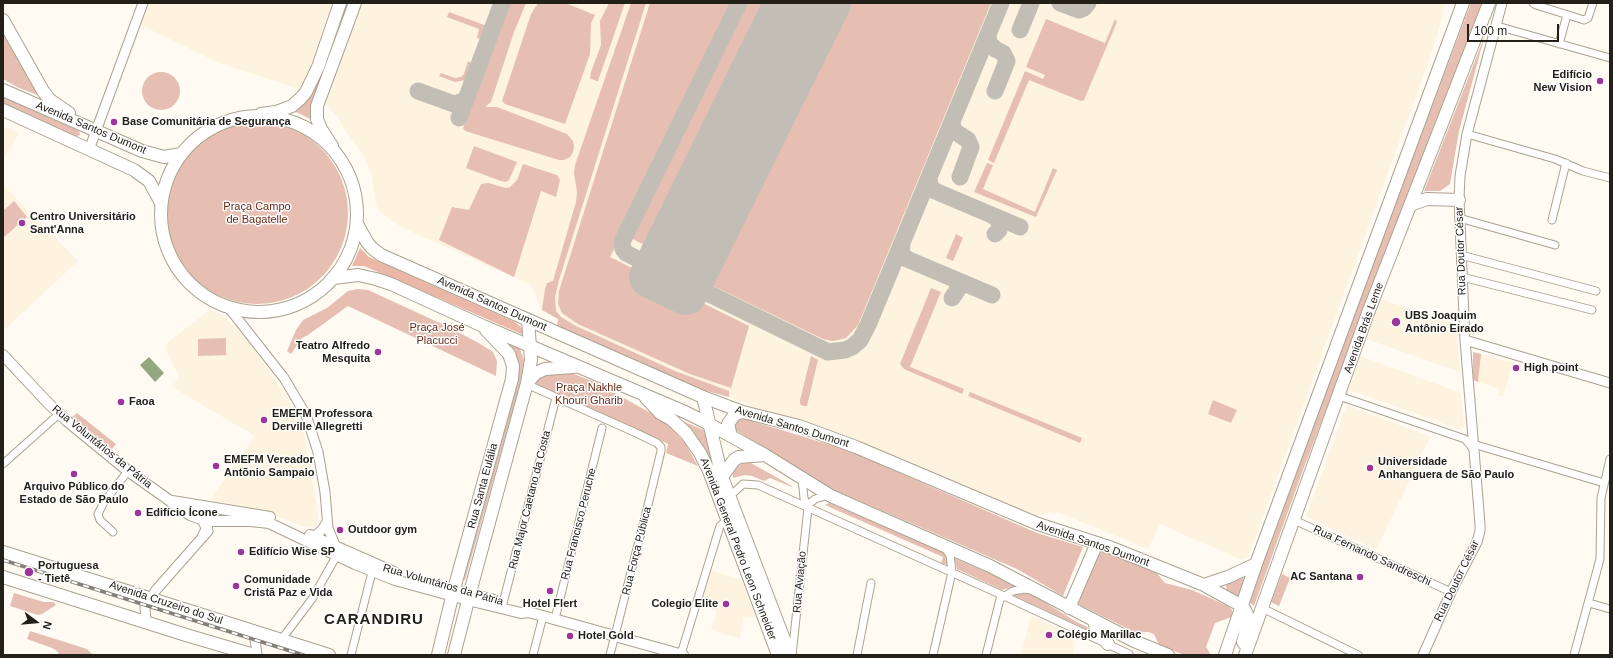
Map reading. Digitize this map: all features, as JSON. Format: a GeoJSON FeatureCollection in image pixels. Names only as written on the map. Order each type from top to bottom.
{"type":"FeatureCollection","features":[{"type":"Feature","properties":{"kind":"main road"},"geometry":{"type":"LineString","coordinates":[[340,3],[318,67],[306,92],[301,98],[292,106],[276,112],[238,117],[216,124],[197,137],[181,154],[168,177],[161,203],[163,235],[169,255],[177,269],[200,293],[214,302],[229,308],[245,312],[261,312],[278,311],[293,306],[317,293],[333,278],[347,258],[357,224],[357,203],[353,182],[344,163],[321,129],[317,119],[317,106],[355,3]]}},
{"type":"Feature","properties":{"kind":"main road","name":"Avenida Brás Leme"},"geometry":{"type":"LineString","coordinates":[[1225,655],[1256,564],[1463,3]]}},
{"type":"Feature","properties":{"kind":"main road","name":"Avenida Brás Leme"},"geometry":{"type":"LineString","coordinates":[[1246,651],[1368,313],[1489,3]]}},
{"type":"Feature","properties":{"kind":"main road"},"geometry":{"type":"LineString","coordinates":[[3,20],[43,91],[50,100],[70,114],[76,122]]}},
{"type":"Feature","properties":{"kind":"main road","name":"Avenida Santos Dumont"},"geometry":{"type":"LineString","coordinates":[[3,90],[142,151],[158,156],[181,154]]}},
{"type":"Feature","properties":{"kind":"main road","name":"Avenida Santos Dumont"},"geometry":{"type":"LineString","coordinates":[[3,110],[139,173],[149,181],[161,203]]}},
{"type":"Feature","properties":{"kind":"main road"},"geometry":{"type":"LineString","coordinates":[[261,114],[281,117],[300,123],[317,133],[332,146]]}},
{"type":"Feature","properties":{"kind":"main road"},"geometry":{"type":"LineString","coordinates":[[1410,205],[1427,199],[1459,200]]}},
{"type":"Feature","properties":{"kind":"main road","name":"Avenida Santos Dumont"},"geometry":{"type":"LineString","coordinates":[[357,224],[372,248],[382,255],[703,397],[743,412],[799,426],[856,447],[1015,515],[1097,543],[1204,585],[1242,606]]}},
{"type":"Feature","properties":{"kind":"main road","name":"Avenida Santos Dumont"},"geometry":{"type":"LineString","coordinates":[[333,278],[358,275],[376,279],[709,424],[765,455],[831,496],[990,566],[1094,621],[1156,652],[1168,655]]}},
{"type":"Feature","properties":{"kind":"main road","name":"Rua Santa Eulália"},"geometry":{"type":"LineString","coordinates":[[454,655],[526,385],[531,360],[528,320]]}},
{"type":"Feature","properties":{"kind":"main road","name":"Rua Santa Eulália"},"geometry":{"type":"LineString","coordinates":[[438,655],[513,372],[512,361],[509,354],[483,326]]}},
{"type":"Feature","properties":{"kind":"main road","name":"Rua Voluntários da Pátria"},"geometry":{"type":"LineString","coordinates":[[3,355],[59,414],[128,471],[172,501],[183,511],[203,521],[251,521],[269,523],[386,573],[521,613],[528,612]]}},
{"type":"Feature","properties":{"kind":"main road"},"geometry":{"type":"LineString","coordinates":[[1330,364],[1332,370],[1327,386],[1330,392],[1339,396]]}},
{"type":"Feature","properties":{"kind":"main road"},"geometry":{"type":"LineString","coordinates":[[526,385],[536,373],[545,368],[579,367]]}},
{"type":"Feature","properties":{"kind":"main road","name":"Avenida General Pedro Leon Schneider"},"geometry":{"type":"LineString","coordinates":[[644,395],[650,403],[679,426],[694,441],[709,471],[726,521],[778,655]]}},
{"type":"Feature","properties":{"kind":"main road","name":"Avenida General Pedro Leon Schneider"},"geometry":{"type":"LineString","coordinates":[[703,397],[722,477],[791,655]]}},
{"type":"Feature","properties":{"kind":"main road"},"geometry":{"type":"LineString","coordinates":[[1314,408],[1322,405],[1327,408],[1326,424],[1328,427]]}},
{"type":"Feature","properties":{"kind":"main road"},"geometry":{"type":"LineString","coordinates":[[731,436],[728,424],[735,414],[743,412]]}},
{"type":"Feature","properties":{"kind":"main road"},"geometry":{"type":"LineString","coordinates":[[722,477],[734,460],[739,457],[765,455]]}},
{"type":"Feature","properties":{"kind":"main road","name":"Rua Voluntários da Pátria"},"geometry":{"type":"LineString","coordinates":[[172,501],[187,502],[274,518],[313,536],[372,572],[386,573]]}},
{"type":"Feature","properties":{"kind":"main road"},"geometry":{"type":"LineString","coordinates":[[218,521],[239,512]]}},
{"type":"Feature","properties":{"kind":"main road"},"geometry":{"type":"LineString","coordinates":[[203,521],[206,528],[203,536]]}},
{"type":"Feature","properties":{"kind":"main road"},"geometry":{"type":"LineString","coordinates":[[1069,608],[1097,543]]}},
{"type":"Feature","properties":{"kind":"main road","name":"Avenida Cruzeiro do Sul"},"geometry":{"type":"LineString","coordinates":[[3,552],[329,655]]}},
{"type":"Feature","properties":{"kind":"main road"},"geometry":{"type":"LineString","coordinates":[[1204,585],[1228,577],[1256,564]]}},
{"type":"Feature","properties":{"kind":"main road"},"geometry":{"type":"LineString","coordinates":[[3,577],[254,655]]}},
{"type":"Feature","properties":{"kind":"main road","name":"Rua Voluntários da Pátria"},"geometry":{"type":"LineString","coordinates":[[469,597],[522,608],[528,612],[682,655]]}},
{"type":"Feature","properties":{"kind":"main road"},"geometry":{"type":"LineString","coordinates":[[1242,606],[1248,614],[1243,642],[1246,651]]}},
{"type":"Feature","properties":{"kind":"main road"},"geometry":{"type":"LineString","coordinates":[[1094,621],[1097,631],[1108,644]]}},
{"type":"Feature","properties":{"kind":"street"},"geometry":{"type":"LineString","coordinates":[[89,150],[143,3]]}},
{"type":"Feature","properties":{"kind":"street","name":"Rua Doutor César"},"geometry":{"type":"LineString","coordinates":[[1423,655],[1451,592],[1477,542],[1480,531],[1465,340],[1459,200],[1460,176],[1467,134],[1502,3]]}},
{"type":"Feature","properties":{"kind":"street"},"geometry":{"type":"LineString","coordinates":[[1533,3],[1567,15],[1586,19],[1588,18],[1593,3]]}},
{"type":"Feature","properties":{"kind":"street"},"geometry":{"type":"LineString","coordinates":[[1559,44],[1567,15]]}},
{"type":"Feature","properties":{"kind":"street"},"geometry":{"type":"LineString","coordinates":[[1497,26],[1610,58]]}},
{"type":"Feature","properties":{"kind":"street"},"geometry":{"type":"LineString","coordinates":[[1467,134],[1566,163],[1583,171],[1610,178]]}},
{"type":"Feature","properties":{"kind":"street"},"geometry":{"type":"LineString","coordinates":[[1552,220],[1566,163]]}},
{"type":"Feature","properties":{"kind":"street"},"geometry":{"type":"LineString","coordinates":[[1460,218],[1555,245]]}},
{"type":"Feature","properties":{"kind":"street"},"geometry":{"type":"LineString","coordinates":[[1461,255],[1596,291]]}},
{"type":"Feature","properties":{"kind":"street"},"geometry":{"type":"LineString","coordinates":[[1462,277],[1592,310]]}},
{"type":"Feature","properties":{"kind":"street"},"geometry":{"type":"LineString","coordinates":[[229,308],[284,378],[306,415],[318,452],[325,492],[327,522],[337,551],[312,599],[281,640]]}},
{"type":"Feature","properties":{"kind":"street"},"geometry":{"type":"LineString","coordinates":[[1465,340],[1610,384]]}},
{"type":"Feature","properties":{"kind":"street"},"geometry":{"type":"LineString","coordinates":[[526,385],[556,398]]}},
{"type":"Feature","properties":{"kind":"street"},"geometry":{"type":"LineString","coordinates":[[1339,396],[1465,439],[1473,447],[1604,483]]}},
{"type":"Feature","properties":{"kind":"street","name":"Rua Força Pública"},"geometry":{"type":"LineString","coordinates":[[556,398],[634,432],[657,443],[661,447],[610,655]]}},
{"type":"Feature","properties":{"kind":"street","name":"Rua Major Caetano da Costa"},"geometry":{"type":"LineString","coordinates":[[503,603],[556,398]]}},
{"type":"Feature","properties":{"kind":"street"},"geometry":{"type":"LineString","coordinates":[[3,464],[59,414]]}},
{"type":"Feature","properties":{"kind":"street","name":"Rua Francisco Peruche"},"geometry":{"type":"LineString","coordinates":[[555,619],[602,428]]}},
{"type":"Feature","properties":{"kind":"street"},"geometry":{"type":"LineString","coordinates":[[1465,439],[1472,431]]}},
{"type":"Feature","properties":{"kind":"street"},"geometry":{"type":"LineString","coordinates":[[1574,655],[1600,559],[1601,498],[1610,459]]}},
{"type":"Feature","properties":{"kind":"street"},"geometry":{"type":"LineString","coordinates":[[113,532],[100,520],[98,514],[104,502],[128,471]]}},
{"type":"Feature","properties":{"kind":"street","name":"Rua Aviação"},"geometry":{"type":"LineString","coordinates":[[791,655],[808,508],[804,498],[802,479]]}},
{"type":"Feature","properties":{"kind":"street"},"geometry":{"type":"LineString","coordinates":[[729,497],[743,484],[749,483],[758,485],[952,572],[1108,644],[1128,655],[1134,641]]}},
{"type":"Feature","properties":{"kind":"street"},"geometry":{"type":"LineString","coordinates":[[808,508],[809,504],[815,499],[831,496]]}},
{"type":"Feature","properties":{"kind":"street","name":"Rua Fernando Sandreschi"},"geometry":{"type":"LineString","coordinates":[[1294,520],[1451,592]]}},
{"type":"Feature","properties":{"kind":"street"},"geometry":{"type":"LineString","coordinates":[[146,622],[144,611],[150,598],[164,579],[218,521]]}},
{"type":"Feature","properties":{"kind":"street"},"geometry":{"type":"LineString","coordinates":[[682,655],[720,526],[726,521]]}},
{"type":"Feature","properties":{"kind":"street"},"geometry":{"type":"LineString","coordinates":[[313,536],[322,530],[327,522]]}},
{"type":"Feature","properties":{"kind":"street"},"geometry":{"type":"LineString","coordinates":[[933,655],[952,572],[950,556],[944,546]]}},
{"type":"Feature","properties":{"kind":"street"},"geometry":{"type":"LineString","coordinates":[[351,655],[372,572]]}},
{"type":"Feature","properties":{"kind":"street"},"geometry":{"type":"LineString","coordinates":[[857,655],[871,583]]}},
{"type":"Feature","properties":{"kind":"street"},"geometry":{"type":"LineString","coordinates":[[986,655],[1000,599],[1013,591],[1025,589],[1040,592]]}},
{"type":"Feature","properties":{"kind":"street"},"geometry":{"type":"LineString","coordinates":[[1589,603],[1610,609]]}},
{"type":"Feature","properties":{"kind":"street"},"geometry":{"type":"LineString","coordinates":[[1262,608],[1358,655]]}},
{"type":"Feature","properties":{"kind":"street"},"geometry":{"type":"LineString","coordinates":[[533,655],[543,616]]}},
{"type":"Feature","properties":{"kind":"street"},"geometry":{"type":"LineString","coordinates":[[254,631],[258,655]]}},
{"type":"Feature","properties":{"kind":"street","name":"Rua Doutor César"},"geometry":{"type":"LineString","coordinates":[[1419,655],[1430,637]]}},
{"type":"Feature","properties":{"kind":"shaded area"},"geometry":{"type":"Polygon","coordinates":[[[146,3],[332,3],[302,90],[219,63],[139,24],[146,3]]]}},
{"type":"Feature","properties":{"kind":"shaded area"},"geometry":{"type":"Polygon","coordinates":[[[361,3],[1445,3],[1442,19],[1428,63],[1258,530],[1248,557],[1242,559],[1160,524],[1148,549],[1062,514],[1050,512],[1031,517],[822,427],[803,421],[794,421],[773,415],[729,397],[703,390],[557,326],[558,319],[542,310],[531,285],[410,231],[393,222],[378,210],[372,177],[365,158],[339,119],[326,104],[361,3]]]}},
{"type":"Feature","properties":{"kind":"shaded area"},"geometry":{"type":"Polygon","coordinates":[[[3,126],[19,133],[3,160],[3,126]]]}},
{"type":"Feature","properties":{"kind":"shaded area","name":"Centro Universitário Sant'Anna"},"geometry":{"type":"Polygon","coordinates":[[[3,185],[78,261],[3,331],[3,185]]]}},
{"type":"Feature","properties":{"kind":"shaded area"},"geometry":{"type":"Polygon","coordinates":[[[360,248],[369,257],[515,322],[522,328],[524,335],[364,266],[352,266],[360,248]]]}},
{"type":"Feature","properties":{"kind":"shaded area"},"geometry":{"type":"Polygon","coordinates":[[[1381,299],[1456,325],[1460,372],[1366,339],[1381,299]]]}},
{"type":"Feature","properties":{"kind":"shaded area","name":"EMEFM Professora Derville Allegretti"},"geometry":{"type":"Polygon","coordinates":[[[211,309],[226,318],[251,344],[288,399],[300,423],[306,441],[318,515],[318,525],[316,528],[303,526],[259,510],[210,500],[255,436],[172,387],[179,377],[165,349],[167,343],[211,309]]]}},
{"type":"Feature","properties":{"kind":"shaded area"},"geometry":{"type":"Polygon","coordinates":[[[1473,352],[1513,363],[1503,396],[1498,395],[1500,389],[1473,380],[1473,352]]]}},
{"type":"Feature","properties":{"kind":"shaded area"},"geometry":{"type":"Polygon","coordinates":[[[1360,356],[1461,393],[1464,427],[1461,430],[1350,390],[1349,388],[1360,356]]]}},
{"type":"Feature","properties":{"kind":"shaded area"},"geometry":{"type":"Polygon","coordinates":[[[149,357],[164,373],[155,382],[140,365],[149,357]]]}},
{"type":"Feature","properties":{"kind":"shaded area","name":"Universidade Anhanguera de São Paulo"},"geometry":{"type":"Polygon","coordinates":[[[1347,405],[1430,437],[1376,550],[1306,516],[1347,405]]]}},
{"type":"Feature","properties":{"kind":"shaded area","name":"Colegio Elite"},"geometry":{"type":"Polygon","coordinates":[[[711,571],[741,579],[756,618],[743,616],[740,638],[723,634],[711,629],[717,611],[700,605],[711,571]]]}},
{"type":"Feature","properties":{"kind":"shaded area","name":"Colégio Marillac"},"geometry":{"type":"Polygon","coordinates":[[[1031,616],[1075,636],[1073,655],[1021,655],[1031,616]]]}},
{"type":"Feature","properties":{"kind":"green space"},"geometry":{"type":"Polygon","coordinates":[[[509,3],[526,3],[514,32],[491,102],[485,107],[497,107],[567,134],[573,141],[574,146],[570,157],[564,160],[559,160],[465,131],[463,128],[509,3]]]}},
{"type":"Feature","properties":{"kind":"green space"},"geometry":{"type":"Polygon","coordinates":[[[538,3],[565,3],[595,15],[591,23],[590,54],[565,124],[505,104],[502,101],[531,14],[538,3]]]}},
{"type":"Feature","properties":{"kind":"green space"},"geometry":{"type":"Polygon","coordinates":[[[609,3],[625,3],[598,81],[596,81],[590,78],[591,72],[601,45],[600,21],[609,3]]]}},
{"type":"Feature","properties":{"kind":"green space"},"geometry":{"type":"Polygon","coordinates":[[[631,3],[646,3],[559,280],[555,297],[556,311],[561,317],[576,326],[675,371],[729,391],[729,397],[703,390],[557,326],[558,319],[542,310],[545,289],[547,283],[553,281],[576,202],[577,192],[574,173],[575,165],[631,3]]]}},
{"type":"Feature","properties":{"kind":"green space"},"geometry":{"type":"Polygon","coordinates":[[[650,3],[736,3],[610,257],[749,326],[731,388],[690,374],[578,324],[562,313],[558,304],[559,291],[650,3]]]}},
{"type":"Feature","properties":{"kind":"green space"},"geometry":{"type":"Polygon","coordinates":[[[742,3],[784,3],[664,246],[661,251],[657,252],[633,239],[630,235],[630,229],[742,3]]]}},
{"type":"Feature","properties":{"kind":"green space"},"geometry":{"type":"Polygon","coordinates":[[[830,3],[991,3],[858,325],[846,338],[833,341],[823,339],[701,280],[698,272],[830,3]]]}},
{"type":"Feature","properties":{"kind":"green space"},"geometry":{"type":"Polygon","coordinates":[[[1471,3],[1482,3],[1303,470],[1254,606],[1248,601],[1296,468],[1471,3]]]}},
{"type":"Feature","properties":{"kind":"green space"},"geometry":{"type":"Polygon","coordinates":[[[449,12],[487,26],[482,39],[477,38],[479,29],[447,17],[449,12]]]}},
{"type":"Feature","properties":{"kind":"green space"},"geometry":{"type":"Polygon","coordinates":[[[1046,19],[1105,43],[1115,19],[1117,22],[1084,100],[1081,101],[1029,80],[994,163],[988,160],[1025,71],[1043,79],[1045,75],[1026,67],[1046,19]]]}},
{"type":"Feature","properties":{"kind":"green space"},"geometry":{"type":"Polygon","coordinates":[[[3,25],[35,88],[37,95],[17,87],[3,79],[3,25]]]}},
{"type":"Feature","properties":{"kind":"green space"},"geometry":{"type":"Polygon","coordinates":[[[1485,35],[1459,131],[1450,184],[1440,191],[1424,191],[1485,35]]]}},
{"type":"Feature","properties":{"kind":"green space"},"geometry":{"type":"Polygon","coordinates":[[[333,40],[335,41],[312,105],[310,119],[294,111],[333,40]]]}},
{"type":"Feature","properties":{"kind":"green space"},"geometry":{"type":"Polygon","coordinates":[[[468,61],[472,63],[472,66],[466,80],[455,82],[439,76],[441,73],[455,78],[461,77],[464,74],[468,61]]]}},
{"type":"Feature","properties":{"kind":"green space"},"geometry":{"type":"Polygon","coordinates":[[[157,72],[165,72],[175,77],[179,84],[179,98],[175,105],[165,110],[157,110],[147,105],[145,102],[142,95],[142,87],[147,77],[150,75],[157,72]]]}},
{"type":"Feature","properties":{"kind":"green space"},"geometry":{"type":"Polygon","coordinates":[[[3,97],[75,129],[79,131],[80,135],[74,137],[3,106],[3,97]]]}},
{"type":"Feature","properties":{"kind":"green space","name":"Praça Campo de Bagatelle"},"geometry":{"type":"Polygon","coordinates":[[[257,122],[275,124],[292,129],[300,133],[321,149],[337,170],[341,178],[346,195],[348,213],[346,231],[341,248],[337,256],[321,277],[300,293],[292,297],[275,302],[257,304],[239,302],[222,297],[214,293],[193,277],[177,256],[173,248],[168,231],[166,213],[168,195],[173,178],[177,170],[193,149],[214,133],[222,129],[239,124],[257,122]]]}},
{"type":"Feature","properties":{"kind":"green space"},"geometry":{"type":"Polygon","coordinates":[[[474,146],[517,162],[509,180],[506,182],[501,181],[466,168],[474,146]]]}},
{"type":"Feature","properties":{"kind":"green space"},"geometry":{"type":"Polygon","coordinates":[[[987,163],[993,165],[983,189],[1035,212],[1053,168],[1057,170],[1036,217],[974,192],[987,163]]]}},
{"type":"Feature","properties":{"kind":"green space"},"geometry":{"type":"Polygon","coordinates":[[[523,164],[557,175],[560,180],[556,197],[541,191],[514,277],[439,240],[452,207],[469,210],[481,184],[488,183],[506,188],[510,187],[517,180],[523,164]]]}},
{"type":"Feature","properties":{"kind":"green space"},"geometry":{"type":"Polygon","coordinates":[[[14,201],[27,217],[3,238],[3,211],[14,201]]]}},
{"type":"Feature","properties":{"kind":"green space"},"geometry":{"type":"Polygon","coordinates":[[[956,234],[963,238],[953,261],[946,258],[956,234]]]}},
{"type":"Feature","properties":{"kind":"green space"},"geometry":{"type":"Polygon","coordinates":[[[931,288],[941,292],[910,367],[964,389],[962,394],[904,369],[900,364],[931,288]]]}},
{"type":"Feature","properties":{"kind":"green space","name":"Praça José Placucci"},"geometry":{"type":"Polygon","coordinates":[[[358,289],[368,290],[442,324],[493,352],[497,361],[496,376],[348,306],[302,338],[291,354],[287,351],[296,330],[303,320],[327,308],[348,291],[358,289]]]}},
{"type":"Feature","properties":{"kind":"green space"},"geometry":{"type":"Polygon","coordinates":[[[226,338],[226,355],[198,356],[198,339],[226,338]]]}},
{"type":"Feature","properties":{"kind":"green space"},"geometry":{"type":"Polygon","coordinates":[[[510,344],[520,349],[524,360],[520,385],[465,580],[462,579],[518,364],[516,355],[510,344]]]}},
{"type":"Feature","properties":{"kind":"green space"},"geometry":{"type":"Polygon","coordinates":[[[1473,352],[1481,354],[1478,382],[1473,380],[1473,352]]]}},
{"type":"Feature","properties":{"kind":"green space"},"geometry":{"type":"Polygon","coordinates":[[[811,356],[818,360],[807,406],[803,406],[800,404],[800,400],[811,356]]]}},
{"type":"Feature","properties":{"kind":"green space","name":"Praça Nakhle Khouri Gharib"},"geometry":{"type":"Polygon","coordinates":[[[571,373],[595,382],[658,417],[670,426],[685,443],[698,466],[666,453],[668,444],[533,383],[541,374],[571,373]]]}},
{"type":"Feature","properties":{"kind":"green space"},"geometry":{"type":"Polygon","coordinates":[[[970,392],[1082,438],[1080,443],[968,396],[970,392]]]}},
{"type":"Feature","properties":{"kind":"green space"},"geometry":{"type":"Polygon","coordinates":[[[1213,400],[1237,410],[1231,423],[1208,414],[1213,400]]]}},
{"type":"Feature","properties":{"kind":"green space"},"geometry":{"type":"Polygon","coordinates":[[[77,413],[116,444],[112,449],[72,417],[77,413]]]}},
{"type":"Feature","properties":{"kind":"green space"},"geometry":{"type":"Polygon","coordinates":[[[745,419],[847,450],[1037,533],[1083,547],[1063,596],[1017,569],[832,489],[732,428],[734,420],[745,419]]]}},
{"type":"Feature","properties":{"kind":"green space"},"geometry":{"type":"Polygon","coordinates":[[[680,420],[704,430],[706,434],[785,655],[708,458],[680,420]]]}},
{"type":"Feature","properties":{"kind":"green space"},"geometry":{"type":"Polygon","coordinates":[[[749,462],[792,487],[770,478],[764,481],[745,475],[733,478],[733,473],[736,467],[743,463],[749,462]]]}},
{"type":"Feature","properties":{"kind":"green space"},"geometry":{"type":"Polygon","coordinates":[[[829,503],[945,553],[948,565],[941,563],[943,557],[825,505],[829,503]]]}},
{"type":"Feature","properties":{"kind":"green space"},"geometry":{"type":"Polygon","coordinates":[[[1101,551],[1156,572],[1165,583],[1192,590],[1228,606],[1232,610],[1232,617],[1215,623],[1206,647],[1211,655],[1184,655],[1162,646],[1158,643],[1154,634],[1148,632],[1136,633],[1080,605],[1077,601],[1101,551]]]}},
{"type":"Feature","properties":{"kind":"green space"},"geometry":{"type":"Polygon","coordinates":[[[954,558],[1018,586],[1002,590],[957,569],[954,558]]]}},
{"type":"Feature","properties":{"kind":"green space"},"geometry":{"type":"Polygon","coordinates":[[[1282,574],[1290,578],[1279,606],[1271,602],[1282,574]]]}},
{"type":"Feature","properties":{"kind":"green space"},"geometry":{"type":"Polygon","coordinates":[[[1243,577],[1244,580],[1239,596],[1235,596],[1227,592],[1227,584],[1243,577]]]}},
{"type":"Feature","properties":{"kind":"green space"},"geometry":{"type":"Polygon","coordinates":[[[14,593],[44,602],[54,602],[56,605],[38,615],[10,606],[14,593]]]}},
{"type":"Feature","properties":{"kind":"green space"},"geometry":{"type":"Polygon","coordinates":[[[1030,593],[1075,621],[1091,629],[1094,633],[1012,595],[1030,593]]]}},
{"type":"Feature","properties":{"kind":"green space"},"geometry":{"type":"Polygon","coordinates":[[[30,631],[87,649],[93,655],[60,655],[52,648],[27,639],[30,631]]]}},
{"type":"Feature","properties":{"kind":"taxiway"},"geometry":{"type":"LineString","coordinates":[[459,118],[502,3]]}},
{"type":"Feature","properties":{"kind":"taxiway"},"geometry":{"type":"LineString","coordinates":[[684,252],[676,263],[660,269],[626,253],[623,249],[622,242],[739,3]]}},
{"type":"Feature","properties":{"kind":"taxiway"},"geometry":{"type":"LineString","coordinates":[[717,187],[682,261],[680,273],[685,282],[828,352],[845,350],[852,347],[860,340],[868,325],[1001,3]]}},
{"type":"Feature","properties":{"kind":"taxiway"},"geometry":{"type":"LineString","coordinates":[[1020,30],[1031,3]]}},
{"type":"Feature","properties":{"kind":"taxiway"},"geometry":{"type":"LineString","coordinates":[[1060,3],[1079,10],[1084,8],[1088,3]]}},
{"type":"Feature","properties":{"kind":"taxiway"},"geometry":{"type":"LineString","coordinates":[[988,35],[989,43],[995,49],[1003,53],[1007,61],[995,91]]}},
{"type":"Feature","properties":{"kind":"taxiway"},"geometry":{"type":"LineString","coordinates":[[418,91],[454,104],[460,102]]}},
{"type":"Feature","properties":{"kind":"taxiway"},"geometry":{"type":"LineString","coordinates":[[952,123],[954,131],[968,140],[971,147],[960,177]]}},
{"type":"Feature","properties":{"kind":"taxiway"},"geometry":{"type":"LineString","coordinates":[[929,178],[930,187],[935,191],[1020,227]]}},
{"type":"Feature","properties":{"kind":"taxiway"},"geometry":{"type":"LineString","coordinates":[[993,216],[998,219],[1000,225],[999,230],[995,234]]}},
{"type":"Feature","properties":{"kind":"taxiway"},"geometry":{"type":"LineString","coordinates":[[902,244],[901,253],[907,259],[992,295]]}},
{"type":"Feature","properties":{"kind":"taxiway"},"geometry":{"type":"LineString","coordinates":[[952,298],[960,286],[958,281]]}},
{"type":"Feature","properties":{"kind":"runway"},"geometry":{"type":"LineString","coordinates":[[785,3],[650,277],[686,294],[830,3]]}},
{"type":"Feature","properties":{"kind":"railway"},"geometry":{"type":"LineString","coordinates":[[3,560],[303,655]]}},
{"type":"Feature","properties":{"kind":"place","name":"Edifício New Vision"},"geometry":{"type":"Point","coordinates":[1600,81]}},
{"type":"Feature","properties":{"kind":"place","name":"Base Comunitária de Segurança"},"geometry":{"type":"Point","coordinates":[114,122]}},
{"type":"Feature","properties":{"kind":"place","name":"Centro Universitário Sant'Anna"},"geometry":{"type":"Point","coordinates":[22,223]}},
{"type":"Feature","properties":{"kind":"place","name":"UBS Joaquim Antônio Eirado"},"geometry":{"type":"Point","coordinates":[1396,322]}},
{"type":"Feature","properties":{"kind":"place","name":"Teatro Alfredo Mesquita"},"geometry":{"type":"Point","coordinates":[378,352]}},
{"type":"Feature","properties":{"kind":"place","name":"High point"},"geometry":{"type":"Point","coordinates":[1516,368]}},
{"type":"Feature","properties":{"kind":"place","name":"Faoa"},"geometry":{"type":"Point","coordinates":[121,402]}},
{"type":"Feature","properties":{"kind":"place","name":"EMEFM Professora Derville Allegretti"},"geometry":{"type":"Point","coordinates":[264,420]}},
{"type":"Feature","properties":{"kind":"place","name":"EMEFM Vereador Antõnio Sampaio"},"geometry":{"type":"Point","coordinates":[216,466]}},
{"type":"Feature","properties":{"kind":"place","name":"Universidade Anhanguera de São Paulo"},"geometry":{"type":"Point","coordinates":[1370,468]}},
{"type":"Feature","properties":{"kind":"place","name":"Arquivo Público do Estado de São Paulo"},"geometry":{"type":"Point","coordinates":[74,474]}},
{"type":"Feature","properties":{"kind":"place","name":"Edifício Ícone"},"geometry":{"type":"Point","coordinates":[138,513]}},
{"type":"Feature","properties":{"kind":"place","name":"Outdoor gym"},"geometry":{"type":"Point","coordinates":[340,530]}},
{"type":"Feature","properties":{"kind":"place","name":"Edifício Wise SP"},"geometry":{"type":"Point","coordinates":[241,552]}},
{"type":"Feature","properties":{"kind":"place","name":"Portuguesa - Tietê"},"geometry":{"type":"Point","coordinates":[29,572]}},
{"type":"Feature","properties":{"kind":"place","name":"AC Santana"},"geometry":{"type":"Point","coordinates":[1360,577]}},
{"type":"Feature","properties":{"kind":"place","name":"Comunidade Cristã Paz e Vida"},"geometry":{"type":"Point","coordinates":[236,586]}},
{"type":"Feature","properties":{"kind":"place","name":"Hotel Flert"},"geometry":{"type":"Point","coordinates":[550,591]}},
{"type":"Feature","properties":{"kind":"place","name":"Colegio Elite"},"geometry":{"type":"Point","coordinates":[726,604]}},
{"type":"Feature","properties":{"kind":"place","name":"Colégio Marillac"},"geometry":{"type":"Point","coordinates":[1049,635]}},
{"type":"Feature","properties":{"kind":"place","name":"Hotel Gold"},"geometry":{"type":"Point","coordinates":[570,636]}},
{"type":"Feature","properties":{"kind":"district","name":"CARANDIRU"},"geometry":{"type":"Point","coordinates":[374,620]}}]}
